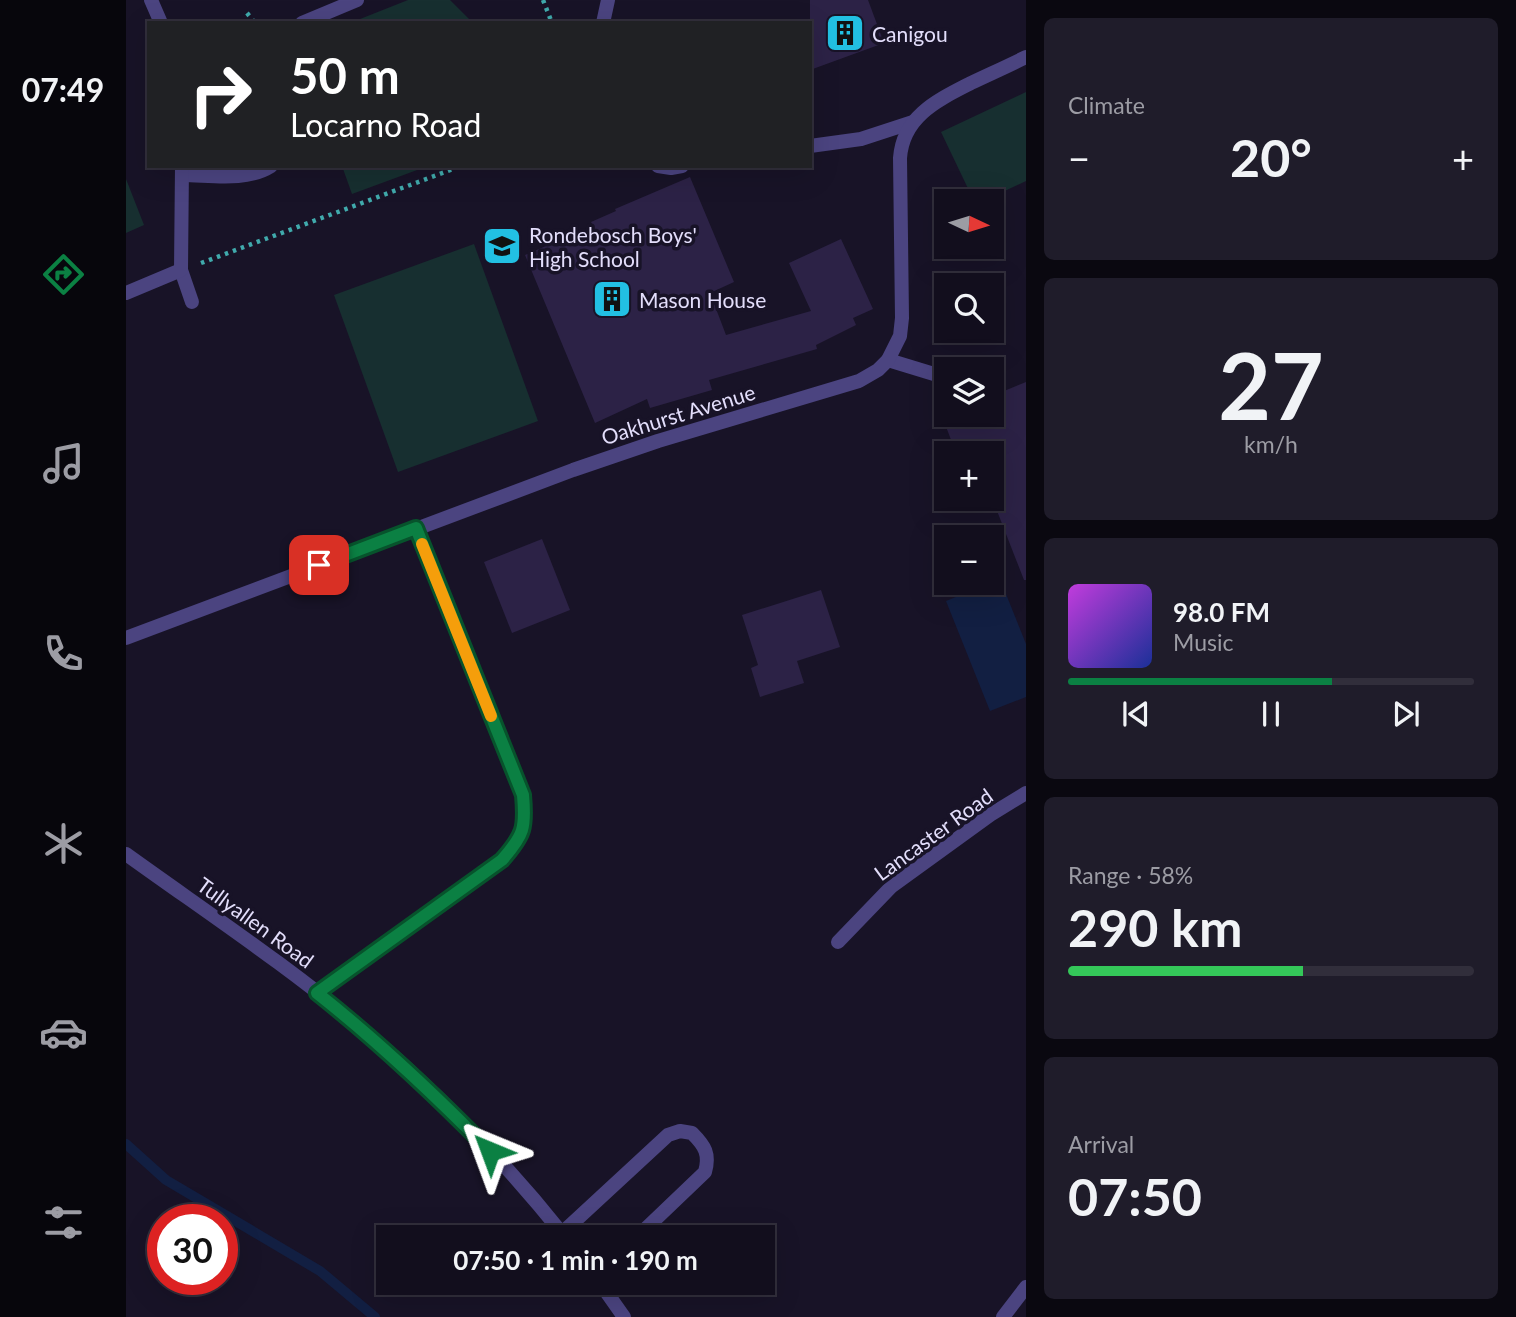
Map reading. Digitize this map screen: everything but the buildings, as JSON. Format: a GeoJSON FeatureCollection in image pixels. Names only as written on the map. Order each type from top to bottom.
{"type":"FeatureCollection","features":[{"type":"Feature","properties":{"kind":"street"},"geometry":{"type":"LineString","coordinates":[[151,0],[160,21]]}},
{"type":"Feature","properties":{"kind":"street"},"geometry":{"type":"LineString","coordinates":[[308,21],[357,0]]}},
{"type":"Feature","properties":{"kind":"street"},"geometry":{"type":"LineString","coordinates":[[603,21],[608,0]]}},
{"type":"Feature","properties":{"kind":"street"},"geometry":{"type":"LineString","coordinates":[[934,374],[888,360],[900,336],[902,318],[900,149],[913,122],[938,100],[1026,57]]}},
{"type":"Feature","properties":{"kind":"street"},"geometry":{"type":"LineString","coordinates":[[812,146],[861,139],[913,122]]}},
{"type":"Feature","properties":{"kind":"street"},"geometry":{"type":"LineString","coordinates":[[192,302],[181,270],[182,171],[243,176],[268,168]]}},
{"type":"Feature","properties":{"kind":"street"},"geometry":{"type":"LineString","coordinates":[[126,293],[181,270]]}},
{"type":"Feature","properties":{"kind":"street","name":"Oakhurst Avenue"},"geometry":{"type":"LineString","coordinates":[[126,638],[416,528],[657,441],[859,381],[878,370],[888,360]]}},
{"type":"Feature","properties":{"kind":"street"},"geometry":{"type":"LineString","coordinates":[[317,993],[502,860],[518,842],[525,821],[523,795],[416,528]]}},
{"type":"Feature","properties":{"kind":"street","name":"Lancaster Road"},"geometry":{"type":"LineString","coordinates":[[838,942],[892,886],[990,815],[1026,793]]}},
{"type":"Feature","properties":{"kind":"street","name":"Tullyallen Road"},"geometry":{"type":"LineString","coordinates":[[126,854],[365,1031],[429,1089],[490,1151],[554,1225]]}},
{"type":"Feature","properties":{"kind":"street"},"geometry":{"type":"LineString","coordinates":[[574,1225],[668,1135],[680,1131],[692,1133],[707,1151],[705,1172],[650,1225]]}},
{"type":"Feature","properties":{"kind":"street"},"geometry":{"type":"LineString","coordinates":[[1003,1317],[1026,1287]]}},
{"type":"Feature","properties":{"kind":"street"},"geometry":{"type":"LineString","coordinates":[[608,1295],[624,1317]]}},
{"type":"Feature","properties":{"kind":"path"},"geometry":{"type":"LineString","coordinates":[[543,0],[551,21]]}},
{"type":"Feature","properties":{"kind":"path"},"geometry":{"type":"LineString","coordinates":[[247,13],[253,21]]}},
{"type":"Feature","properties":{"kind":"path"},"geometry":{"type":"LineString","coordinates":[[181,270],[456,168]]}},
{"type":"Feature","properties":{"kind":"green space"},"geometry":{"type":"Polygon","coordinates":[[[408,0],[450,0],[471,21],[355,21],[408,0]]]}},
{"type":"Feature","properties":{"kind":"green space"},"geometry":{"type":"Polygon","coordinates":[[[1026,92],[1026,181],[1004,191],[1004,189],[968,189],[941,132],[1026,92]]]}},
{"type":"Feature","properties":{"kind":"green space"},"geometry":{"type":"Polygon","coordinates":[[[343,168],[423,168],[352,194],[343,168]]]}},
{"type":"Feature","properties":{"kind":"green space"},"geometry":{"type":"Polygon","coordinates":[[[126,179],[144,225],[126,233],[126,179]]]}},
{"type":"Feature","properties":{"kind":"green space"},"geometry":{"type":"Polygon","coordinates":[[[474,244],[538,421],[398,472],[334,295],[474,244]]]}},
{"type":"Feature","properties":{"kind":"water"},"geometry":{"type":"Polygon","coordinates":[[[1004,589],[1026,644],[1026,697],[990,711],[946,601],[961,595],[1004,595],[1004,589]]]}},
{"type":"Feature","properties":{"kind":"waterway"},"geometry":{"type":"LineString","coordinates":[[126,1144],[166,1180],[320,1271],[375,1317]]}},
{"type":"Feature","properties":{"kind":"slow traffic"},"geometry":{"type":"LineString","coordinates":[[422,544],[491,716]]}},
{"type":"Feature","properties":{"kind":"place","name":"Canigou"},"geometry":{"type":"Point","coordinates":[845,33]}},
{"type":"Feature","properties":{"kind":"place","name":"Rondebosch Boys' High School"},"geometry":{"type":"Point","coordinates":[502,246]}},
{"type":"Feature","properties":{"kind":"place","name":"Mason House"},"geometry":{"type":"Point","coordinates":[612,299]}},
{"type":"Feature","properties":{"kind":"route"},"geometry":{"type":"LineString","coordinates":[[319,565],[416,528],[523,795],[525,821],[518,842],[502,860],[317,993],[365,1031],[429,1089],[490,1151]]}}]}
